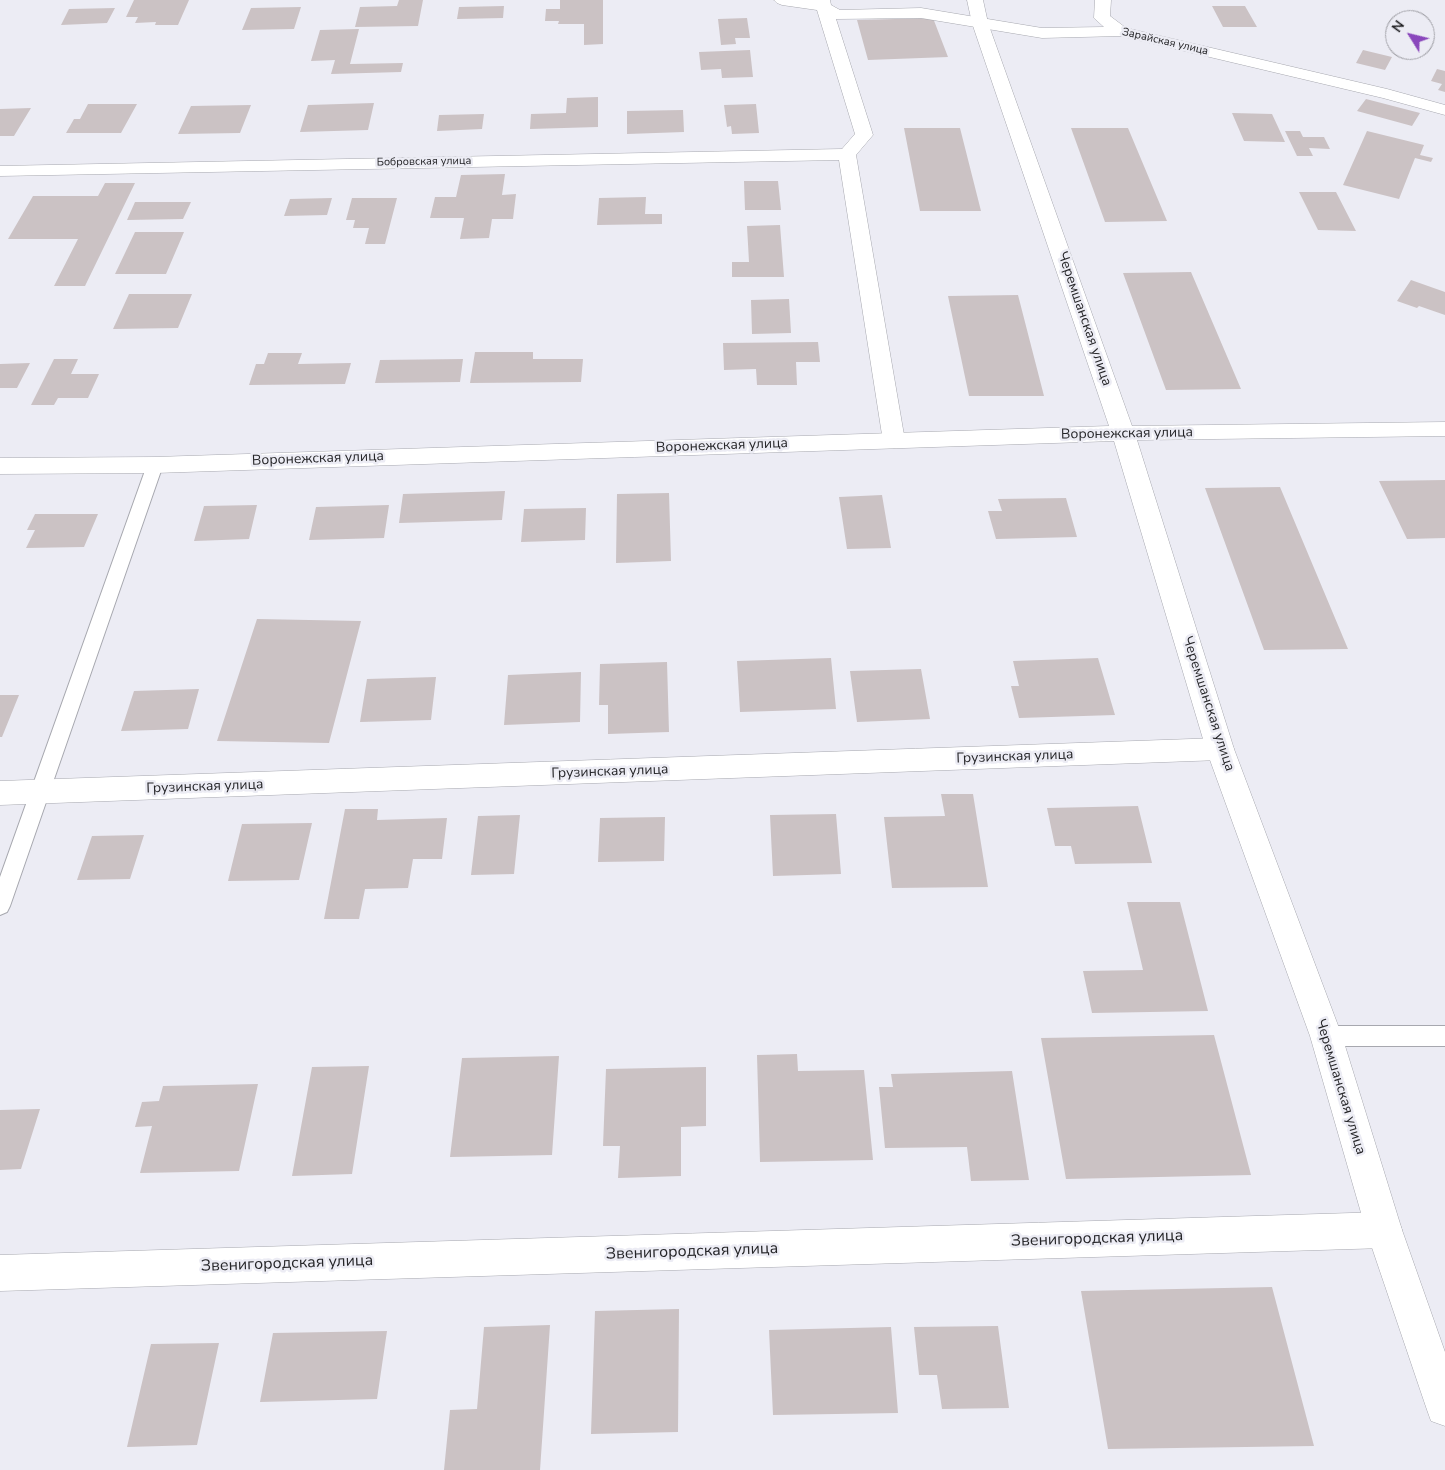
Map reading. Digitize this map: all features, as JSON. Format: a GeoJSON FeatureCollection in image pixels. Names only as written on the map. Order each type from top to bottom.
{"type":"FeatureCollection","features":[{"type":"Feature","properties":{"kind":"street","name":"Зарайская улица"},"geometry":{"type":"LineString","coordinates":[[782,0],[822,3],[831,13],[840,15],[921,13],[1042,33],[1121,31],[1387,94],[1445,110]]}},
{"type":"Feature","properties":{"kind":"street","name":"Черемшанская улица"},"geometry":{"type":"LineString","coordinates":[[975,0],[980,23],[1124,433],[1220,749],[1326,1036],[1384,1230],[1445,1407]]}},
{"type":"Feature","properties":{"kind":"street"},"geometry":{"type":"LineString","coordinates":[[1103,0],[1102,18],[1121,31]]}},
{"type":"Feature","properties":{"kind":"street"},"geometry":{"type":"LineString","coordinates":[[822,3],[864,135],[847,154],[894,441]]}},
{"type":"Feature","properties":{"kind":"street","name":"Бобровская улица"},"geometry":{"type":"LineString","coordinates":[[0,171],[847,154]]}},
{"type":"Feature","properties":{"kind":"street","name":"Воронежская улица"},"geometry":{"type":"LineString","coordinates":[[0,466],[155,465],[1124,433],[1445,428]]}},
{"type":"Feature","properties":{"kind":"street","name":"Грузинская улица"},"geometry":{"type":"LineString","coordinates":[[0,794],[1220,749]]}},
{"type":"Feature","properties":{"kind":"street","name":"Звенигородская улица"},"geometry":{"type":"LineString","coordinates":[[0,1273],[1384,1230]]}},
{"type":"Feature","properties":{"kind":"lane"},"geometry":{"type":"LineString","coordinates":[[0,906],[155,465]]}},
{"type":"Feature","properties":{"kind":"lane"},"geometry":{"type":"LineString","coordinates":[[1326,1036],[1445,1036]]}},
{"type":"Feature","properties":{"kind":"building"},"geometry":{"type":"Polygon","coordinates":[[[134,0],[189,0],[178,25],[155,25],[156,22],[135,23],[138,17],[126,17],[134,0]]]}},
{"type":"Feature","properties":{"kind":"building"},"geometry":{"type":"Polygon","coordinates":[[[399,0],[423,0],[418,26],[355,27],[360,7],[397,6],[399,0]]]}},
{"type":"Feature","properties":{"kind":"building"},"geometry":{"type":"Polygon","coordinates":[[[560,0],[603,0],[603,44],[584,45],[584,24],[558,24],[559,21],[545,21],[546,9],[560,9],[560,0]]]}},
{"type":"Feature","properties":{"kind":"building"},"geometry":{"type":"Polygon","coordinates":[[[504,6],[503,18],[457,19],[459,7],[504,6]]]}},
{"type":"Feature","properties":{"kind":"building"},"geometry":{"type":"Polygon","coordinates":[[[1212,6],[1245,6],[1257,27],[1223,27],[1212,6]]]}},
{"type":"Feature","properties":{"kind":"building"},"geometry":{"type":"Polygon","coordinates":[[[301,7],[294,29],[242,30],[251,8],[301,7]]]}},
{"type":"Feature","properties":{"kind":"building"},"geometry":{"type":"Polygon","coordinates":[[[115,8],[107,23],[61,25],[69,9],[115,8]]]}},
{"type":"Feature","properties":{"kind":"building"},"geometry":{"type":"Polygon","coordinates":[[[747,18],[750,38],[735,38],[736,44],[721,45],[718,19],[747,18]]]}},
{"type":"Feature","properties":{"kind":"building"},"geometry":{"type":"Polygon","coordinates":[[[933,18],[948,57],[868,60],[857,20],[933,18]]]}},
{"type":"Feature","properties":{"kind":"building"},"geometry":{"type":"Polygon","coordinates":[[[359,29],[350,64],[403,63],[401,72],[331,74],[335,60],[311,61],[320,30],[359,29]]]}},
{"type":"Feature","properties":{"kind":"building"},"geometry":{"type":"Polygon","coordinates":[[[750,50],[753,77],[722,78],[721,69],[701,70],[699,52],[750,50]]]}},
{"type":"Feature","properties":{"kind":"building"},"geometry":{"type":"Polygon","coordinates":[[[1363,50],[1385,55],[1385,60],[1390,60],[1385,70],[1356,63],[1363,50]]]}},
{"type":"Feature","properties":{"kind":"building"},"geometry":{"type":"Polygon","coordinates":[[[1437,69],[1445,71],[1445,92],[1438,90],[1442,84],[1431,81],[1437,69]]]}},
{"type":"Feature","properties":{"kind":"building"},"geometry":{"type":"Polygon","coordinates":[[[598,97],[598,127],[530,129],[531,114],[566,113],[567,98],[598,97]]]}},
{"type":"Feature","properties":{"kind":"building"},"geometry":{"type":"Polygon","coordinates":[[[1366,99],[1420,113],[1412,126],[1357,111],[1366,99]]]}},
{"type":"Feature","properties":{"kind":"building"},"geometry":{"type":"Polygon","coordinates":[[[374,103],[368,130],[300,132],[308,105],[374,103]]]}},
{"type":"Feature","properties":{"kind":"building"},"geometry":{"type":"Polygon","coordinates":[[[88,104],[137,104],[121,133],[66,133],[74,119],[80,119],[88,104]]]}},
{"type":"Feature","properties":{"kind":"building"},"geometry":{"type":"Polygon","coordinates":[[[756,104],[759,133],[732,134],[731,126],[727,127],[724,105],[756,104]]]}},
{"type":"Feature","properties":{"kind":"building"},"geometry":{"type":"Polygon","coordinates":[[[251,105],[240,133],[178,134],[191,106],[251,105]]]}},
{"type":"Feature","properties":{"kind":"building"},"geometry":{"type":"Polygon","coordinates":[[[31,108],[14,136],[0,136],[0,109],[31,108]]]}},
{"type":"Feature","properties":{"kind":"building"},"geometry":{"type":"Polygon","coordinates":[[[683,110],[684,132],[627,134],[627,111],[683,110]]]}},
{"type":"Feature","properties":{"kind":"building"},"geometry":{"type":"Polygon","coordinates":[[[1232,113],[1272,114],[1285,142],[1244,141],[1232,113]]]}},
{"type":"Feature","properties":{"kind":"building"},"geometry":{"type":"Polygon","coordinates":[[[484,114],[482,129],[437,131],[439,115],[484,114]]]}},
{"type":"Feature","properties":{"kind":"building"},"geometry":{"type":"Polygon","coordinates":[[[904,128],[960,128],[981,211],[920,211],[904,128]]]}},
{"type":"Feature","properties":{"kind":"building"},"geometry":{"type":"Polygon","coordinates":[[[1071,128],[1128,128],[1167,221],[1105,222],[1071,128]]]}},
{"type":"Feature","properties":{"kind":"building"},"geometry":{"type":"Polygon","coordinates":[[[1285,131],[1300,131],[1303,137],[1324,137],[1330,149],[1309,148],[1313,156],[1297,156],[1285,131]]]}},
{"type":"Feature","properties":{"kind":"building"},"geometry":{"type":"Polygon","coordinates":[[[1367,131],[1424,145],[1420,155],[1433,158],[1431,162],[1415,158],[1399,199],[1343,185],[1367,131]]]}},
{"type":"Feature","properties":{"kind":"building"},"geometry":{"type":"Polygon","coordinates":[[[505,174],[502,195],[516,194],[513,219],[492,219],[489,238],[460,239],[464,218],[430,218],[435,197],[456,197],[461,175],[505,174]]]}},
{"type":"Feature","properties":{"kind":"building"},"geometry":{"type":"Polygon","coordinates":[[[744,181],[778,181],[781,210],[745,210],[744,181]]]}},
{"type":"Feature","properties":{"kind":"building"},"geometry":{"type":"Polygon","coordinates":[[[105,183],[135,183],[85,286],[54,286],[78,239],[8,239],[33,196],[98,196],[105,183]]]}},
{"type":"Feature","properties":{"kind":"building"},"geometry":{"type":"Polygon","coordinates":[[[1299,192],[1336,192],[1356,231],[1318,230],[1299,192]]]}},
{"type":"Feature","properties":{"kind":"building"},"geometry":{"type":"Polygon","coordinates":[[[646,197],[645,214],[662,214],[662,224],[597,225],[599,198],[646,197]]]}},
{"type":"Feature","properties":{"kind":"building"},"geometry":{"type":"Polygon","coordinates":[[[332,198],[327,215],[284,216],[290,199],[332,198]]]}},
{"type":"Feature","properties":{"kind":"building"},"geometry":{"type":"Polygon","coordinates":[[[352,198],[397,198],[385,244],[365,244],[369,228],[353,228],[355,220],[346,220],[352,198]]]}},
{"type":"Feature","properties":{"kind":"building"},"geometry":{"type":"Polygon","coordinates":[[[135,202],[191,202],[183,219],[127,220],[135,202]]]}},
{"type":"Feature","properties":{"kind":"building"},"geometry":{"type":"Polygon","coordinates":[[[780,225],[784,277],[732,277],[732,262],[749,262],[747,226],[780,225]]]}},
{"type":"Feature","properties":{"kind":"building"},"geometry":{"type":"Polygon","coordinates":[[[135,232],[184,232],[166,274],[115,274],[135,232]]]}},
{"type":"Feature","properties":{"kind":"building"},"geometry":{"type":"Polygon","coordinates":[[[1191,272],[1241,389],[1166,390],[1123,273],[1191,272]]]}},
{"type":"Feature","properties":{"kind":"building"},"geometry":{"type":"Polygon","coordinates":[[[1411,280],[1445,292],[1445,315],[1397,301],[1411,280]]]}},
{"type":"Feature","properties":{"kind":"building"},"geometry":{"type":"Polygon","coordinates":[[[129,294],[192,294],[178,328],[113,329],[129,294]]]}},
{"type":"Feature","properties":{"kind":"building"},"geometry":{"type":"Polygon","coordinates":[[[1018,295],[1044,396],[969,396],[948,296],[1018,295]]]}},
{"type":"Feature","properties":{"kind":"building"},"geometry":{"type":"Polygon","coordinates":[[[789,299],[791,333],[752,334],[751,300],[789,299]]]}},
{"type":"Feature","properties":{"kind":"building"},"geometry":{"type":"Polygon","coordinates":[[[818,342],[820,362],[796,362],[797,385],[757,385],[756,369],[724,370],[723,343],[818,342]]]}},
{"type":"Feature","properties":{"kind":"building"},"geometry":{"type":"Polygon","coordinates":[[[475,352],[533,352],[533,359],[583,359],[581,382],[470,383],[475,352]]]}},
{"type":"Feature","properties":{"kind":"building"},"geometry":{"type":"Polygon","coordinates":[[[268,353],[302,353],[298,364],[351,363],[345,384],[249,385],[256,364],[264,364],[268,353]]]}},
{"type":"Feature","properties":{"kind":"building"},"geometry":{"type":"Polygon","coordinates":[[[54,359],[78,359],[71,374],[99,374],[88,398],[58,398],[54,405],[31,405],[54,359]]]}},
{"type":"Feature","properties":{"kind":"building"},"geometry":{"type":"Polygon","coordinates":[[[463,359],[460,382],[375,383],[380,360],[463,359]]]}},
{"type":"Feature","properties":{"kind":"building"},"geometry":{"type":"Polygon","coordinates":[[[30,363],[17,388],[0,388],[0,364],[30,363]]]}},
{"type":"Feature","properties":{"kind":"building"},"geometry":{"type":"Polygon","coordinates":[[[1445,480],[1445,538],[1407,539],[1379,481],[1445,480]]]}},
{"type":"Feature","properties":{"kind":"building"},"geometry":{"type":"Polygon","coordinates":[[[1280,487],[1348,649],[1264,650],[1205,488],[1280,487]]]}},
{"type":"Feature","properties":{"kind":"building"},"geometry":{"type":"Polygon","coordinates":[[[505,491],[502,520],[399,523],[403,494],[505,491]]]}},
{"type":"Feature","properties":{"kind":"building"},"geometry":{"type":"Polygon","coordinates":[[[669,493],[671,561],[616,563],[617,494],[669,493]]]}},
{"type":"Feature","properties":{"kind":"building"},"geometry":{"type":"Polygon","coordinates":[[[882,495],[891,548],[847,549],[839,497],[882,495]]]}},
{"type":"Feature","properties":{"kind":"building"},"geometry":{"type":"Polygon","coordinates":[[[1066,498],[1077,537],[996,539],[988,511],[1002,511],[998,499],[1066,498]]]}},
{"type":"Feature","properties":{"kind":"building"},"geometry":{"type":"Polygon","coordinates":[[[257,505],[249,539],[194,541],[204,506],[257,505]]]}},
{"type":"Feature","properties":{"kind":"building"},"geometry":{"type":"Polygon","coordinates":[[[389,505],[384,538],[309,540],[316,507],[389,505]]]}},
{"type":"Feature","properties":{"kind":"building"},"geometry":{"type":"Polygon","coordinates":[[[586,508],[585,540],[521,542],[524,509],[586,508]]]}},
{"type":"Feature","properties":{"kind":"building"},"geometry":{"type":"Polygon","coordinates":[[[35,514],[98,514],[84,547],[26,548],[35,530],[27,530],[35,514]]]}},
{"type":"Feature","properties":{"kind":"building"},"geometry":{"type":"Polygon","coordinates":[[[257,619],[361,621],[329,743],[217,741],[257,619]]]}},
{"type":"Feature","properties":{"kind":"building"},"geometry":{"type":"Polygon","coordinates":[[[831,658],[836,709],[740,712],[737,661],[831,658]]]}},
{"type":"Feature","properties":{"kind":"building"},"geometry":{"type":"Polygon","coordinates":[[[1098,658],[1115,715],[1019,718],[1011,686],[1019,686],[1013,661],[1098,658]]]}},
{"type":"Feature","properties":{"kind":"building"},"geometry":{"type":"Polygon","coordinates":[[[667,662],[669,732],[608,734],[608,705],[599,705],[600,664],[667,662]]]}},
{"type":"Feature","properties":{"kind":"building"},"geometry":{"type":"Polygon","coordinates":[[[921,669],[930,719],[857,722],[850,671],[921,669]]]}},
{"type":"Feature","properties":{"kind":"building"},"geometry":{"type":"Polygon","coordinates":[[[581,672],[580,722],[504,725],[508,675],[581,672]]]}},
{"type":"Feature","properties":{"kind":"building"},"geometry":{"type":"Polygon","coordinates":[[[436,677],[431,720],[360,722],[367,679],[436,677]]]}},
{"type":"Feature","properties":{"kind":"building"},"geometry":{"type":"Polygon","coordinates":[[[199,689],[188,729],[121,731],[134,691],[199,689]]]}},
{"type":"Feature","properties":{"kind":"building"},"geometry":{"type":"Polygon","coordinates":[[[0,695],[19,695],[2,737],[0,737],[0,695]]]}},
{"type":"Feature","properties":{"kind":"building"},"geometry":{"type":"Polygon","coordinates":[[[941,794],[973,794],[988,887],[892,888],[884,817],[945,816],[941,794]]]}},
{"type":"Feature","properties":{"kind":"building"},"geometry":{"type":"Polygon","coordinates":[[[1138,806],[1152,863],[1075,864],[1071,846],[1055,846],[1047,808],[1138,806]]]}},
{"type":"Feature","properties":{"kind":"building"},"geometry":{"type":"Polygon","coordinates":[[[345,809],[378,809],[377,820],[447,818],[442,859],[413,859],[408,888],[365,889],[359,919],[324,919],[345,809]]]}},
{"type":"Feature","properties":{"kind":"building"},"geometry":{"type":"Polygon","coordinates":[[[836,814],[841,874],[773,876],[770,815],[836,814]]]}},
{"type":"Feature","properties":{"kind":"building"},"geometry":{"type":"Polygon","coordinates":[[[520,815],[514,874],[471,875],[478,816],[520,815]]]}},
{"type":"Feature","properties":{"kind":"building"},"geometry":{"type":"Polygon","coordinates":[[[665,817],[664,861],[598,862],[600,818],[665,817]]]}},
{"type":"Feature","properties":{"kind":"building"},"geometry":{"type":"Polygon","coordinates":[[[312,823],[299,880],[228,881],[242,824],[312,823]]]}},
{"type":"Feature","properties":{"kind":"building"},"geometry":{"type":"Polygon","coordinates":[[[144,835],[130,879],[77,880],[92,836],[144,835]]]}},
{"type":"Feature","properties":{"kind":"building"},"geometry":{"type":"Polygon","coordinates":[[[1127,902],[1180,902],[1208,1011],[1092,1013],[1083,971],[1143,970],[1127,902]]]}},
{"type":"Feature","properties":{"kind":"building"},"geometry":{"type":"Polygon","coordinates":[[[1214,1035],[1251,1175],[1066,1179],[1041,1038],[1214,1035]]]}},
{"type":"Feature","properties":{"kind":"building"},"geometry":{"type":"Polygon","coordinates":[[[797,1054],[798,1071],[864,1070],[873,1160],[760,1162],[757,1055],[797,1054]]]}},
{"type":"Feature","properties":{"kind":"building"},"geometry":{"type":"Polygon","coordinates":[[[559,1056],[552,1155],[450,1157],[462,1058],[559,1056]]]}},
{"type":"Feature","properties":{"kind":"building"},"geometry":{"type":"Polygon","coordinates":[[[369,1066],[352,1174],[292,1176],[312,1067],[369,1066]]]}},
{"type":"Feature","properties":{"kind":"building"},"geometry":{"type":"Polygon","coordinates":[[[706,1067],[706,1126],[681,1127],[681,1176],[618,1178],[620,1146],[603,1146],[606,1069],[706,1067]]]}},
{"type":"Feature","properties":{"kind":"building"},"geometry":{"type":"Polygon","coordinates":[[[1012,1071],[1029,1180],[971,1181],[967,1147],[885,1148],[879,1087],[893,1087],[891,1074],[1012,1071]]]}},
{"type":"Feature","properties":{"kind":"building"},"geometry":{"type":"Polygon","coordinates":[[[258,1084],[239,1171],[140,1173],[152,1126],[135,1127],[142,1102],[159,1101],[163,1086],[258,1084]]]}},
{"type":"Feature","properties":{"kind":"building"},"geometry":{"type":"Polygon","coordinates":[[[40,1109],[21,1169],[0,1170],[0,1110],[40,1109]]]}},
{"type":"Feature","properties":{"kind":"building"},"geometry":{"type":"Polygon","coordinates":[[[1272,1287],[1314,1446],[1108,1449],[1081,1291],[1272,1287]]]}},
{"type":"Feature","properties":{"kind":"building"},"geometry":{"type":"Polygon","coordinates":[[[679,1309],[678,1432],[591,1434],[595,1311],[679,1309]]]}},
{"type":"Feature","properties":{"kind":"building"},"geometry":{"type":"Polygon","coordinates":[[[550,1325],[540,1470],[444,1470],[450,1410],[477,1409],[484,1327],[550,1325]]]}},
{"type":"Feature","properties":{"kind":"building"},"geometry":{"type":"Polygon","coordinates":[[[998,1326],[1009,1408],[942,1409],[937,1375],[919,1375],[914,1327],[998,1326]]]}},
{"type":"Feature","properties":{"kind":"building"},"geometry":{"type":"Polygon","coordinates":[[[891,1327],[898,1413],[773,1415],[769,1330],[891,1327]]]}},
{"type":"Feature","properties":{"kind":"building"},"geometry":{"type":"Polygon","coordinates":[[[387,1331],[377,1399],[260,1402],[273,1333],[387,1331]]]}},
{"type":"Feature","properties":{"kind":"building"},"geometry":{"type":"Polygon","coordinates":[[[219,1343],[197,1445],[127,1447],[151,1344],[219,1343]]]}}]}
